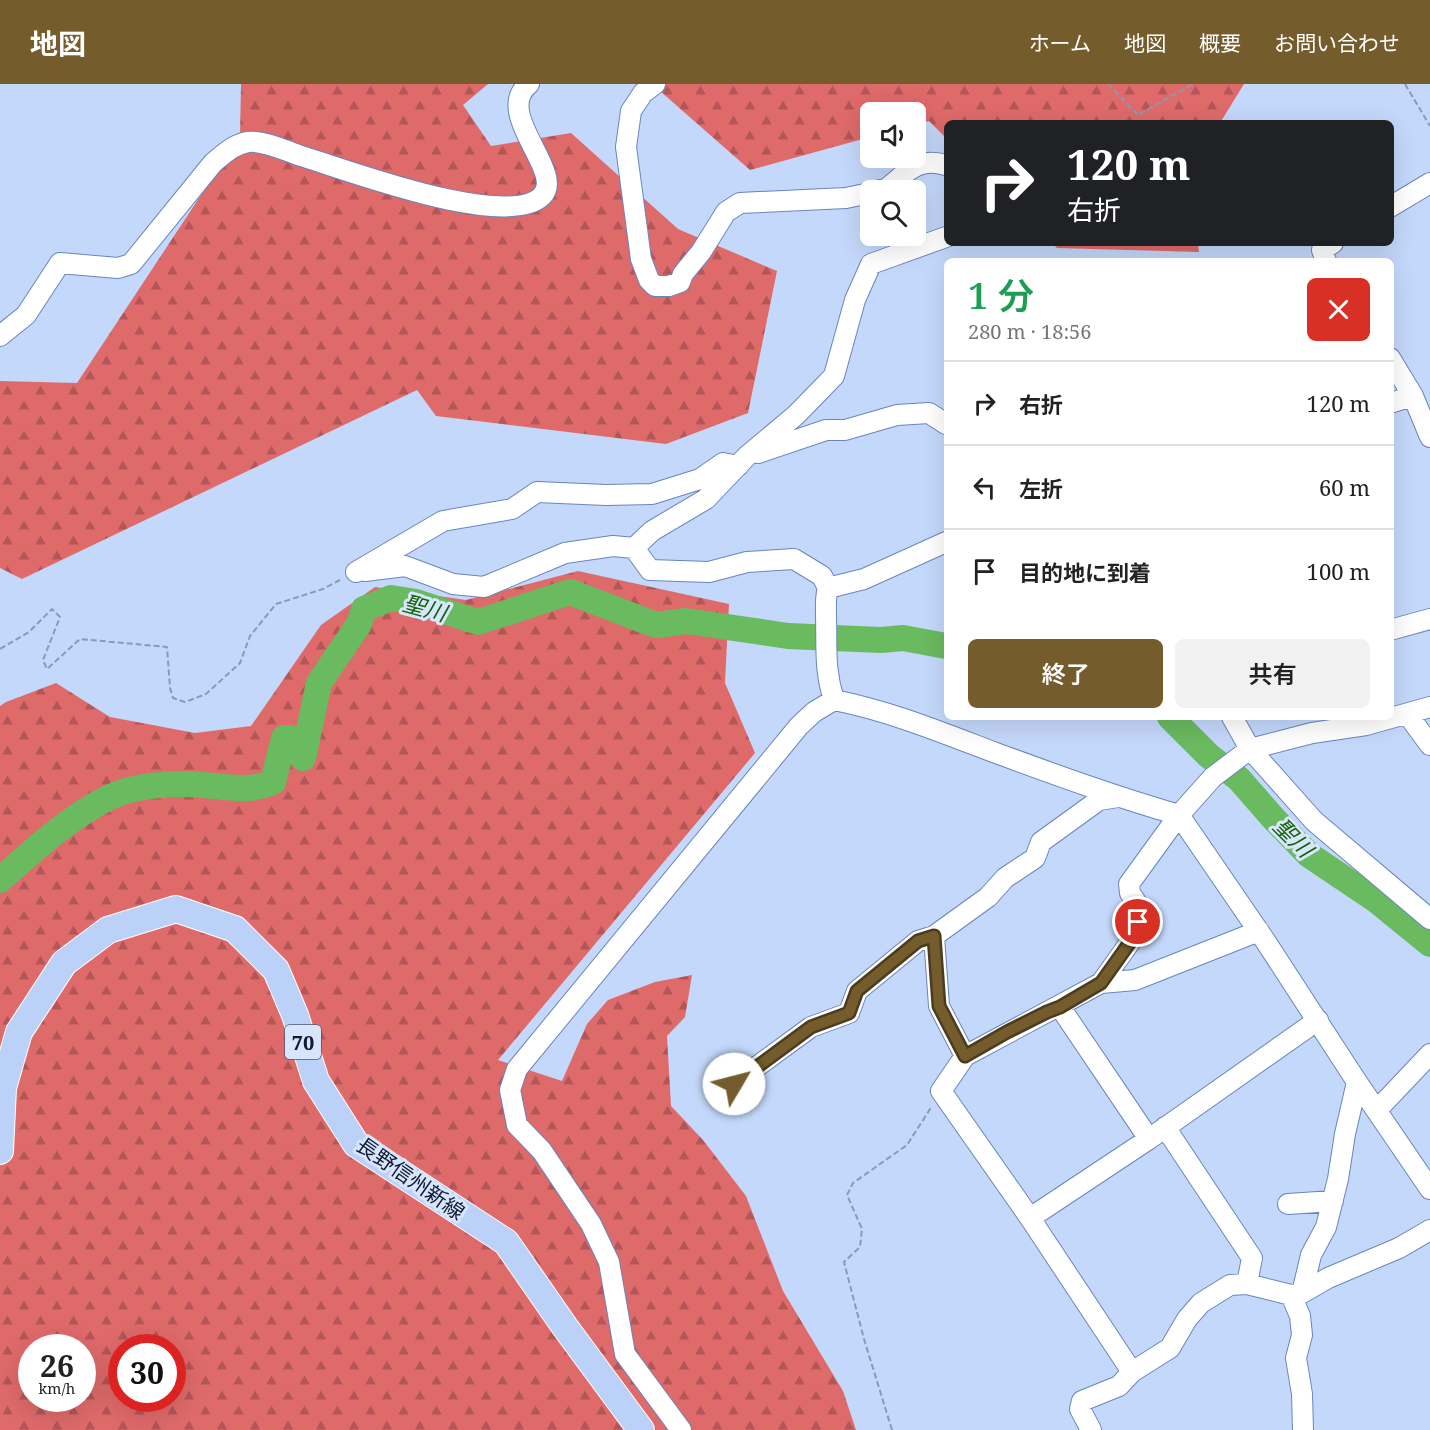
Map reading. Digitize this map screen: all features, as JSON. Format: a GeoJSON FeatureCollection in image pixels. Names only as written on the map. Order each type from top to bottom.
{"type":"FeatureCollection","features":[{"type":"Feature","properties":{"kind":"main road","name":"長野信州新線"},"geometry":{"type":"LineString","coordinates":[[0,1151],[3,1088],[19,1032],[64,963],[108,930],[176,909],[235,929],[276,969],[316,1081],[356,1144],[506,1242],[641,1430]]}},
{"type":"Feature","properties":{"kind":"street"},"geometry":{"type":"LineString","coordinates":[[0,336],[26,315],[60,263],[118,268],[131,264],[213,163],[229,150],[250,142],[257,142],[428,195],[484,206],[516,206],[533,202],[542,196],[546,187],[545,170],[523,126],[518,100],[524,88],[529,84]]}},
{"type":"Feature","properties":{"kind":"street"},"geometry":{"type":"LineString","coordinates":[[655,84],[644,93],[631,111],[626,147],[641,259],[649,280],[655,286],[669,286],[680,282],[683,274],[701,252],[726,212],[740,203],[846,198],[860,195]]}},
{"type":"Feature","properties":{"kind":"street"},"geometry":{"type":"LineString","coordinates":[[898,180],[917,165],[932,161],[944,164]]}},
{"type":"Feature","properties":{"kind":"street"},"geometry":{"type":"LineString","coordinates":[[1394,205],[1430,183]]}},
{"type":"Feature","properties":{"kind":"street"},"geometry":{"type":"LineString","coordinates":[[634,548],[652,531],[706,499],[742,461],[796,416],[834,376],[855,300],[870,264],[944,238]]}},
{"type":"Feature","properties":{"kind":"street"},"geometry":{"type":"LineString","coordinates":[[1325,258],[1322,250],[1328,246]]}},
{"type":"Feature","properties":{"kind":"street"},"geometry":{"type":"LineString","coordinates":[[1394,365],[1413,396],[1430,437]]}},
{"type":"Feature","properties":{"kind":"street"},"geometry":{"type":"LineString","coordinates":[[1394,402],[1413,396]]}},
{"type":"Feature","properties":{"kind":"street"},"geometry":{"type":"LineString","coordinates":[[356,572],[443,521],[512,509],[537,492],[652,494],[700,479],[723,463],[742,461],[826,430],[845,430],[897,415],[929,413],[944,423]]}},
{"type":"Feature","properties":{"kind":"street"},"geometry":{"type":"LineString","coordinates":[[828,588],[864,579],[944,543]]}},
{"type":"Feature","properties":{"kind":"street"},"geometry":{"type":"LineString","coordinates":[[356,572],[405,566],[453,584],[484,587],[565,553],[613,546],[634,548],[650,570],[685,573],[709,572],[747,562],[794,559],[822,576],[828,588],[825,597],[825,657],[829,685],[834,700]]}},
{"type":"Feature","properties":{"kind":"street"},"geometry":{"type":"LineString","coordinates":[[1394,629],[1430,620]]}},
{"type":"Feature","properties":{"kind":"street"},"geometry":{"type":"LineString","coordinates":[[681,1430],[626,1354],[609,1262],[591,1224],[560,1176],[542,1151],[517,1125],[510,1090],[517,1069],[690,857],[799,726],[814,712],[834,700],[862,705],[1119,797],[1179,815],[1430,1189]]}},
{"type":"Feature","properties":{"kind":"street"},"geometry":{"type":"LineString","coordinates":[[1394,718],[1430,707]]}},
{"type":"Feature","properties":{"kind":"street"},"geometry":{"type":"LineString","coordinates":[[1408,715],[1430,745]]}},
{"type":"Feature","properties":{"kind":"street"},"geometry":{"type":"LineString","coordinates":[[1233,720],[1244,752],[1314,821],[1430,919]]}},
{"type":"Feature","properties":{"kind":"street"},"geometry":{"type":"LineString","coordinates":[[1132,1372],[1030,1218],[941,1091],[965,1056],[1101,983],[1133,938],[1138,922],[1138,905],[1130,893],[1129,884],[1179,815],[1213,777],[1244,752],[1312,733],[1387,720]]}},
{"type":"Feature","properties":{"kind":"street"},"geometry":{"type":"LineString","coordinates":[[734,1084],[811,1027],[849,1013],[857,991],[918,941],[934,936],[988,897],[1005,878],[1035,858],[1041,842],[1099,800],[1119,797]]}},
{"type":"Feature","properties":{"kind":"street"},"geometry":{"type":"LineString","coordinates":[[1101,983],[1135,980],[1258,931]]}},
{"type":"Feature","properties":{"kind":"street"},"geometry":{"type":"LineString","coordinates":[[934,936],[939,1006],[965,1056]]}},
{"type":"Feature","properties":{"kind":"street"},"geometry":{"type":"LineString","coordinates":[[1060,1007],[1149,1139]]}},
{"type":"Feature","properties":{"kind":"street"},"geometry":{"type":"LineString","coordinates":[[1030,1218],[1149,1139],[1318,1020]]}},
{"type":"Feature","properties":{"kind":"street"},"geometry":{"type":"LineString","coordinates":[[1377,1110],[1430,1054]]}},
{"type":"Feature","properties":{"kind":"street"},"geometry":{"type":"LineString","coordinates":[[1303,1430],[1302,1394],[1296,1358],[1302,1335],[1296,1294],[1311,1255],[1326,1227],[1357,1082]]}},
{"type":"Feature","properties":{"kind":"street"},"geometry":{"type":"LineString","coordinates":[[1165,1127],[1252,1258],[1247,1284]]}},
{"type":"Feature","properties":{"kind":"street"},"geometry":{"type":"LineString","coordinates":[[1288,1204],[1333,1202]]}},
{"type":"Feature","properties":{"kind":"street"},"geometry":{"type":"LineString","coordinates":[[1091,1430],[1080,1409],[1082,1401],[1119,1386],[1132,1372],[1170,1348],[1187,1319],[1201,1303],[1230,1286],[1247,1284],[1296,1294],[1399,1248],[1430,1230]]}},
{"type":"Feature","properties":{"kind":"path"},"geometry":{"type":"LineString","coordinates":[[1108,84],[1138,115],[1193,84]]}},
{"type":"Feature","properties":{"kind":"path"},"geometry":{"type":"LineString","coordinates":[[1405,84],[1430,126]]}},
{"type":"Feature","properties":{"kind":"path"},"geometry":{"type":"LineString","coordinates":[[0,649],[29,632],[52,609],[60,617],[43,660],[47,669],[80,639],[167,647],[170,688],[173,698],[185,702],[206,694],[240,663],[250,636],[276,604],[323,589],[356,572]]}},
{"type":"Feature","properties":{"kind":"path"},"geometry":{"type":"LineString","coordinates":[[892,1430],[864,1339],[844,1262],[860,1247],[862,1229],[847,1195],[854,1183],[907,1145],[941,1091]]}},
{"type":"Feature","properties":{"kind":"green space"},"geometry":{"type":"Polygon","coordinates":[[[241,84],[488,84],[463,105],[491,146],[571,133],[678,229],[777,271],[748,413],[666,444],[436,416],[417,390],[22,579],[0,568],[0,381],[77,383],[240,136],[241,84]]]}},
{"type":"Feature","properties":{"kind":"green space"},"geometry":{"type":"Polygon","coordinates":[[[652,84],[1244,84],[1222,120],[944,120],[944,136],[929,121],[926,122],[926,102],[860,102],[860,140],[750,170],[652,84]]]}},
{"type":"Feature","properties":{"kind":"green space"},"geometry":{"type":"Polygon","coordinates":[[[1055,246],[1198,246],[1199,252],[1057,248],[1055,246]]]}},
{"type":"Feature","properties":{"kind":"green space"},"geometry":{"type":"Polygon","coordinates":[[[578,571],[729,604],[725,683],[755,753],[498,1060],[562,1081],[587,1024],[608,1000],[655,982],[692,975],[685,1017],[667,1036],[671,1106],[703,1140],[746,1196],[783,1291],[843,1391],[856,1430],[0,1430],[0,706],[56,683],[110,717],[195,733],[251,726],[321,625],[375,587],[466,600],[578,571]]]}},
{"type":"Feature","properties":{"kind":"waterway","name":"聖川"},"geometry":{"type":"LineString","coordinates":[[0,880],[66,824],[95,805],[118,794],[136,788],[164,785],[194,784],[251,788],[273,782],[284,738],[290,738],[303,758],[319,683],[359,624],[364,609],[391,598],[416,602],[478,622],[570,592],[656,625],[686,621],[788,636],[881,640],[903,638],[944,646]]}},
{"type":"Feature","properties":{"kind":"waterway","name":"聖川"},"geometry":{"type":"LineString","coordinates":[[1173,720],[1209,756],[1239,779],[1309,855],[1376,900],[1430,944]]}},
{"type":"Feature","properties":{"kind":"route"},"geometry":{"type":"LineString","coordinates":[[734,1084],[811,1027],[849,1013],[857,991],[918,941],[934,936],[939,1006],[965,1056],[1101,983],[1133,938],[1138,922]]}}]}
